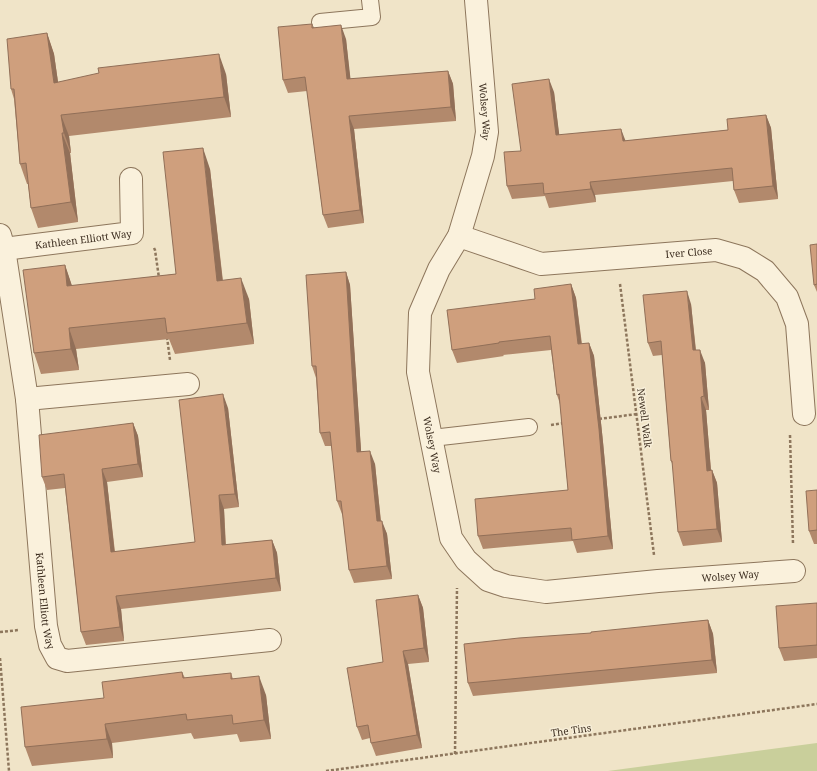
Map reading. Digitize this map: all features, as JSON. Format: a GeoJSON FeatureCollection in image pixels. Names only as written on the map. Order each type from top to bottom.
{"type":"FeatureCollection","features":[{"type":"Feature","properties":{"kind":"street","name":"Wolsey Way"},"geometry":{"type":"LineString","coordinates":[[476,0],[487,132],[483,156],[459,236],[439,269],[420,313],[418,372],[452,538],[466,560],[488,580],[506,586],[546,592],[658,581],[794,571]]}},
{"type":"Feature","properties":{"kind":"street","name":"Kathleen Elliott Way"},"geometry":{"type":"LineString","coordinates":[[131,179],[132,233],[2,242],[27,400],[46,626],[50,645],[58,658],[67,661],[270,640]]}},
{"type":"Feature","properties":{"kind":"street","name":"Iver Close"},"geometry":{"type":"LineString","coordinates":[[459,236],[541,264],[716,250],[744,258],[765,271],[787,296],[797,324],[804,414]]}},
{"type":"Feature","properties":{"kind":"street"},"geometry":{"type":"LineString","coordinates":[[27,400],[181,385]]}},
{"type":"Feature","properties":{"kind":"lane"},"geometry":{"type":"LineString","coordinates":[[320,22],[372,17],[370,0]]}},
{"type":"Feature","properties":{"kind":"lane"},"geometry":{"type":"LineString","coordinates":[[432,438],[529,427]]}},
{"type":"Feature","properties":{"kind":"path"},"geometry":{"type":"LineString","coordinates":[[132,233],[156,250],[160,280]]}},
{"type":"Feature","properties":{"kind":"path","name":"Newell Walk"},"geometry":{"type":"LineString","coordinates":[[617,257],[658,581]]}},
{"type":"Feature","properties":{"kind":"path"},"geometry":{"type":"LineString","coordinates":[[167,333],[181,385]]}},
{"type":"Feature","properties":{"kind":"path"},"geometry":{"type":"LineString","coordinates":[[598,419],[637,414]]}},
{"type":"Feature","properties":{"kind":"path"},"geometry":{"type":"LineString","coordinates":[[794,571],[789,419],[804,414]]}},
{"type":"Feature","properties":{"kind":"path"},"geometry":{"type":"LineString","coordinates":[[529,427],[567,423]]}},
{"type":"Feature","properties":{"kind":"path"},"geometry":{"type":"LineString","coordinates":[[455,754],[457,582]]}},
{"type":"Feature","properties":{"kind":"path"},"geometry":{"type":"LineString","coordinates":[[0,658],[9,771]]}},
{"type":"Feature","properties":{"kind":"path","name":"The Tins"},"geometry":{"type":"LineString","coordinates":[[326,771],[817,704]]}},
{"type":"Feature","properties":{"kind":"green space"},"geometry":{"type":"Polygon","coordinates":[[[817,743],[817,771],[608,771],[817,743]]]}},
{"type":"Feature","properties":{"kind":"building"},"geometry":{"type":"Polygon","coordinates":[[[312,24],[312,28],[341,25],[347,79],[448,71],[451,107],[349,116],[360,210],[323,215],[305,77],[283,80],[278,27],[312,24]]]}},
{"type":"Feature","properties":{"kind":"building"},"geometry":{"type":"Polygon","coordinates":[[[47,33],[54,83],[99,73],[98,68],[219,54],[224,97],[61,115],[71,202],[31,208],[26,163],[20,164],[14,89],[11,89],[7,39],[47,33]]]}},
{"type":"Feature","properties":{"kind":"building"},"geometry":{"type":"Polygon","coordinates":[[[549,79],[556,135],[621,129],[623,141],[728,130],[727,119],[766,115],[773,186],[734,190],[732,168],[590,182],[591,189],[544,194],[543,183],[507,186],[504,152],[521,151],[512,84],[549,79]]]}},
{"type":"Feature","properties":{"kind":"building"},"geometry":{"type":"Polygon","coordinates":[[[203,148],[217,281],[241,278],[247,323],[167,333],[165,318],[69,328],[71,349],[34,353],[23,270],[65,265],[67,286],[176,274],[163,152],[203,148]]]}},
{"type":"Feature","properties":{"kind":"building"},"geometry":{"type":"Polygon","coordinates":[[[817,244],[817,284],[814,285],[810,245],[817,244]]]}},
{"type":"Feature","properties":{"kind":"building"},"geometry":{"type":"Polygon","coordinates":[[[346,272],[357,452],[370,451],[377,521],[382,521],[387,566],[349,570],[341,501],[337,501],[330,432],[320,433],[316,366],[312,366],[306,275],[346,272]]]}},
{"type":"Feature","properties":{"kind":"building"},"geometry":{"type":"Polygon","coordinates":[[[571,284],[578,344],[589,343],[599,429],[608,536],[572,540],[571,528],[478,536],[475,499],[568,490],[559,394],[557,395],[550,336],[499,342],[452,350],[447,310],[535,299],[534,289],[571,284]]]}},
{"type":"Feature","properties":{"kind":"building"},"geometry":{"type":"Polygon","coordinates":[[[687,291],[693,350],[700,350],[704,396],[701,397],[707,471],[712,470],[717,529],[678,532],[661,341],[648,343],[643,295],[687,291]]]}},
{"type":"Feature","properties":{"kind":"building"},"geometry":{"type":"Polygon","coordinates":[[[223,394],[235,494],[219,495],[222,545],[272,540],[276,578],[116,596],[120,627],[81,632],[64,474],[42,477],[39,435],[133,423],[138,464],[102,469],[111,552],[195,542],[179,400],[223,394]]]}},
{"type":"Feature","properties":{"kind":"building"},"geometry":{"type":"Polygon","coordinates":[[[817,490],[817,530],[809,531],[806,491],[817,490]]]}},
{"type":"Feature","properties":{"kind":"building"},"geometry":{"type":"Polygon","coordinates":[[[418,595],[424,648],[403,651],[417,735],[371,743],[368,725],[357,727],[347,668],[383,662],[376,600],[418,595]]]}},
{"type":"Feature","properties":{"kind":"building"},"geometry":{"type":"Polygon","coordinates":[[[817,603],[817,645],[779,648],[776,606],[817,603]]]}},
{"type":"Feature","properties":{"kind":"building"},"geometry":{"type":"Polygon","coordinates":[[[708,620],[712,660],[468,683],[464,644],[519,638],[591,633],[708,620]]]}},
{"type":"Feature","properties":{"kind":"building"},"geometry":{"type":"Polygon","coordinates":[[[182,672],[183,678],[231,673],[231,679],[259,676],[264,720],[233,724],[232,715],[187,720],[186,714],[105,724],[107,739],[25,747],[21,707],[104,698],[102,682],[182,672]]]}}]}
